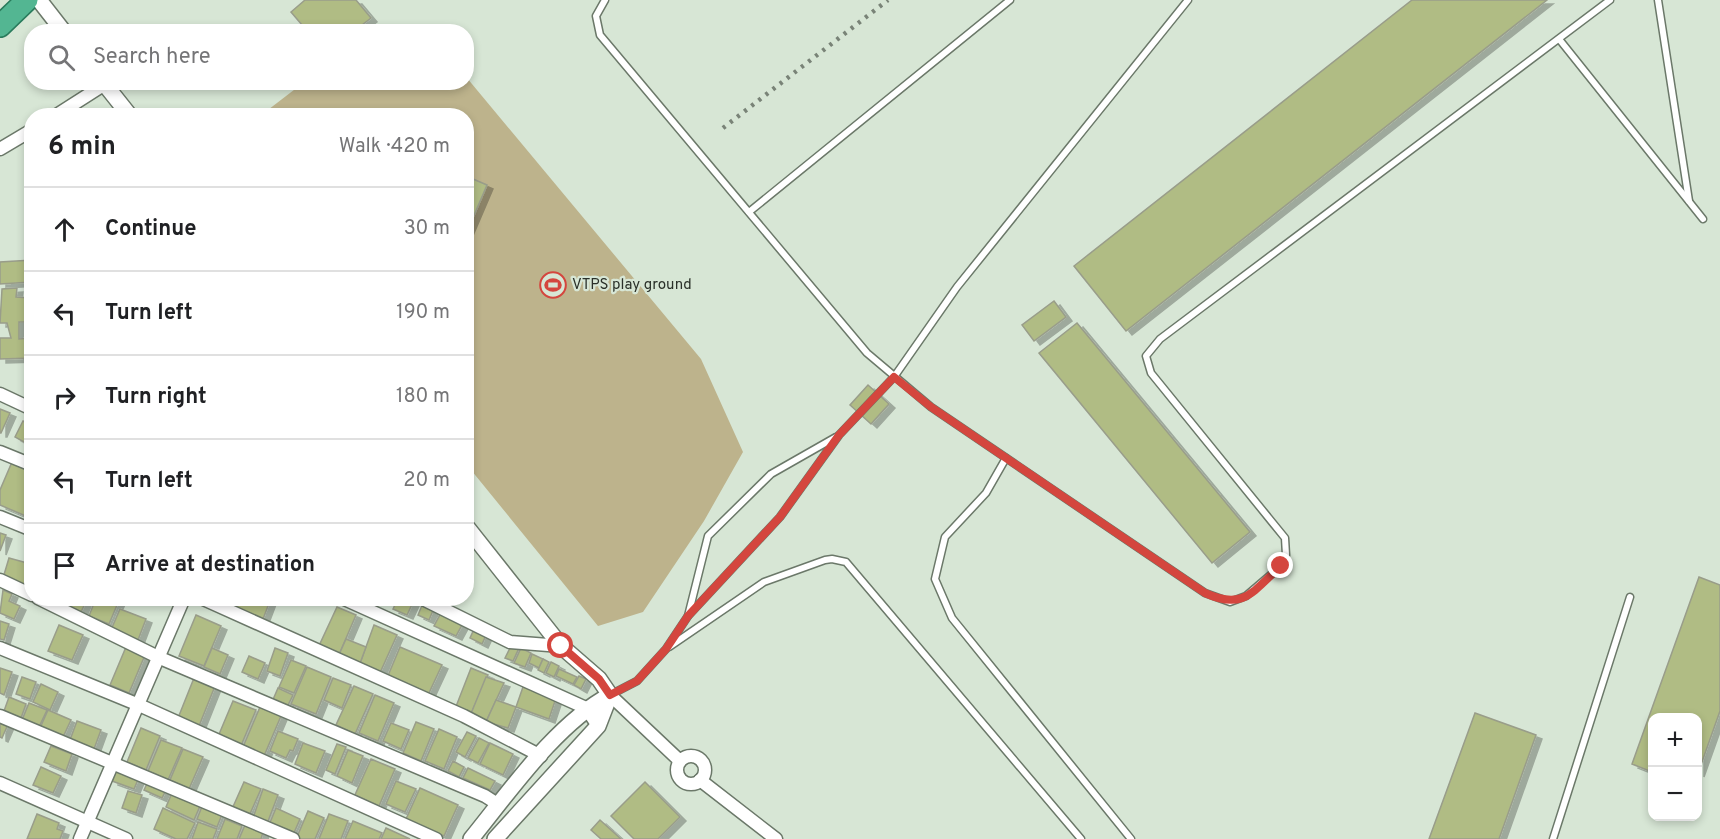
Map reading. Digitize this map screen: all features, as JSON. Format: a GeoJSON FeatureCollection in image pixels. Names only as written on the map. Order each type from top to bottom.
{"type":"FeatureCollection","features":[{"type":"Feature","properties":{"kind":"highway"},"geometry":{"type":"LineString","coordinates":[[0,26],[27,0]]}},
{"type":"Feature","properties":{"kind":"street"},"geometry":{"type":"LineString","coordinates":[[39,0],[58,24]]}},
{"type":"Feature","properties":{"kind":"street"},"geometry":{"type":"LineString","coordinates":[[67,108],[94,90]]}},
{"type":"Feature","properties":{"kind":"street"},"geometry":{"type":"LineString","coordinates":[[110,90],[124,108]]}},
{"type":"Feature","properties":{"kind":"street"},"geometry":{"type":"LineString","coordinates":[[0,149],[24,135]]}},
{"type":"Feature","properties":{"kind":"street"},"geometry":{"type":"LineString","coordinates":[[0,394],[24,405]]}},
{"type":"Feature","properties":{"kind":"street"},"geometry":{"type":"LineString","coordinates":[[0,452],[24,462]]}},
{"type":"Feature","properties":{"kind":"street"},"geometry":{"type":"LineString","coordinates":[[0,518],[24,527]]}},
{"type":"Feature","properties":{"kind":"street"},"geometry":{"type":"LineString","coordinates":[[474,536],[561,646],[599,679],[610,695],[680,761]]}},
{"type":"Feature","properties":{"kind":"street"},"geometry":{"type":"LineString","coordinates":[[0,580],[24,591]]}},
{"type":"Feature","properties":{"kind":"street"},"geometry":{"type":"LineString","coordinates":[[54,606],[160,658],[377,748],[485,796],[499,805]]}},
{"type":"Feature","properties":{"kind":"street"},"geometry":{"type":"LineString","coordinates":[[80,839],[181,606]]}},
{"type":"Feature","properties":{"kind":"street"},"geometry":{"type":"LineString","coordinates":[[219,606],[464,717],[541,756]]}},
{"type":"Feature","properties":{"kind":"street"},"geometry":{"type":"LineString","coordinates":[[360,606],[586,708],[598,726]]}},
{"type":"Feature","properties":{"kind":"street"},"geometry":{"type":"LineString","coordinates":[[437,606],[510,642],[561,646]]}},
{"type":"Feature","properties":{"kind":"street"},"geometry":{"type":"LineString","coordinates":[[0,648],[139,705],[436,839]]}},
{"type":"Feature","properties":{"kind":"street"},"geometry":{"type":"LineString","coordinates":[[471,839],[541,756],[586,708],[610,695]]}},
{"type":"Feature","properties":{"kind":"street"},"geometry":{"type":"LineString","coordinates":[[495,839],[598,726],[610,695]]}},
{"type":"Feature","properties":{"kind":"street"},"geometry":{"type":"LineString","coordinates":[[0,716],[293,839]]}},
{"type":"Feature","properties":{"kind":"street"},"geometry":{"type":"LineString","coordinates":[[688,756],[700,759],[704,772],[700,780],[687,783],[680,778],[677,769],[680,761],[688,756]]}},
{"type":"Feature","properties":{"kind":"street"},"geometry":{"type":"LineString","coordinates":[[700,780],[776,839]]}},
{"type":"Feature","properties":{"kind":"street"},"geometry":{"type":"LineString","coordinates":[[0,783],[126,839]]}},
{"type":"Feature","properties":{"kind":"lane"},"geometry":{"type":"LineString","coordinates":[[605,0],[596,16],[600,35],[867,353],[931,407],[1205,593],[1230,602],[1246,596],[1281,566],[1286,555],[1285,538],[1151,373],[1146,356],[1160,339],[1610,0]]}},
{"type":"Feature","properties":{"kind":"lane"},"geometry":{"type":"LineString","coordinates":[[749,212],[1010,0]]}},
{"type":"Feature","properties":{"kind":"lane"},"geometry":{"type":"LineString","coordinates":[[610,695],[637,681],[666,649],[688,616],[780,517],[839,435],[894,377],[957,287],[1188,0]]}},
{"type":"Feature","properties":{"kind":"lane"},"geometry":{"type":"LineString","coordinates":[[1658,0],[1689,202]]}},
{"type":"Feature","properties":{"kind":"lane"},"geometry":{"type":"LineString","coordinates":[[1559,39],[1703,219]]}},
{"type":"Feature","properties":{"kind":"lane"},"geometry":{"type":"LineString","coordinates":[[688,616],[708,536],[771,474],[839,435]]}},
{"type":"Feature","properties":{"kind":"lane"},"geometry":{"type":"LineString","coordinates":[[1006,458],[987,493],[945,537],[936,579],[952,618],[1131,839]]}},
{"type":"Feature","properties":{"kind":"lane"},"geometry":{"type":"LineString","coordinates":[[666,649],[764,582],[832,558],[846,562],[1081,839]]}},
{"type":"Feature","properties":{"kind":"lane"},"geometry":{"type":"LineString","coordinates":[[1553,839],[1630,597]]}},
{"type":"Feature","properties":{"kind":"shaded area","name":"VTPS play ground"},"geometry":{"type":"Polygon","coordinates":[[[474,86],[701,359],[743,452],[704,521],[643,612],[598,626],[474,474],[474,108],[270,108],[294,90],[474,90],[474,86]]]}},
{"type":"Feature","properties":{"kind":"building"},"geometry":{"type":"Polygon","coordinates":[[[305,0],[356,0],[371,18],[363,24],[301,24],[291,12],[305,0]]]}},
{"type":"Feature","properties":{"kind":"building"},"geometry":{"type":"Polygon","coordinates":[[[1412,0],[1547,0],[1126,331],[1074,266],[1412,0]]]}},
{"type":"Feature","properties":{"kind":"building"},"geometry":{"type":"Polygon","coordinates":[[[474,179],[487,185],[474,215],[474,179]]]}},
{"type":"Feature","properties":{"kind":"building"},"geometry":{"type":"Polygon","coordinates":[[[24,260],[24,282],[0,284],[0,262],[24,260]]]}},
{"type":"Feature","properties":{"kind":"building"},"geometry":{"type":"Polygon","coordinates":[[[17,288],[16,297],[24,298],[24,322],[19,322],[19,339],[24,339],[24,358],[0,359],[0,338],[11,338],[7,323],[0,323],[2,289],[17,288]]]}},
{"type":"Feature","properties":{"kind":"building"},"geometry":{"type":"Polygon","coordinates":[[[1054,301],[1066,317],[1034,341],[1022,325],[1054,301]]]}},
{"type":"Feature","properties":{"kind":"building"},"geometry":{"type":"Polygon","coordinates":[[[1077,323],[1250,532],[1212,563],[1039,353],[1077,323]]]}},
{"type":"Feature","properties":{"kind":"building"},"geometry":{"type":"Polygon","coordinates":[[[868,385],[889,404],[871,424],[850,405],[868,385]]]}},
{"type":"Feature","properties":{"kind":"building"},"geometry":{"type":"Polygon","coordinates":[[[0,409],[10,413],[1,433],[0,433],[0,409]]]}},
{"type":"Feature","properties":{"kind":"building"},"geometry":{"type":"Polygon","coordinates":[[[23,421],[24,442],[15,437],[23,421]]]}},
{"type":"Feature","properties":{"kind":"building"},"geometry":{"type":"Polygon","coordinates":[[[12,462],[24,467],[24,515],[0,505],[0,490],[12,462]]]}},
{"type":"Feature","properties":{"kind":"building"},"geometry":{"type":"Polygon","coordinates":[[[0,533],[6,535],[0,551],[0,533]]]}},
{"type":"Feature","properties":{"kind":"building"},"geometry":{"type":"Polygon","coordinates":[[[9,558],[24,562],[24,585],[3,578],[9,558]]]}},
{"type":"Feature","properties":{"kind":"building"},"geometry":{"type":"Polygon","coordinates":[[[1699,577],[1720,585],[1720,711],[1702,762],[1702,713],[1650,713],[1699,577]]]}},
{"type":"Feature","properties":{"kind":"building"},"geometry":{"type":"Polygon","coordinates":[[[3,590],[12,594],[9,601],[20,606],[14,619],[0,613],[3,590]]]}},
{"type":"Feature","properties":{"kind":"building"},"geometry":{"type":"Polygon","coordinates":[[[68,606],[84,606],[81,612],[68,606]]]}},
{"type":"Feature","properties":{"kind":"building"},"geometry":{"type":"Polygon","coordinates":[[[93,606],[117,606],[109,624],[89,616],[93,606]]]}},
{"type":"Feature","properties":{"kind":"building"},"geometry":{"type":"Polygon","coordinates":[[[234,606],[268,606],[263,619],[234,606]]]}},
{"type":"Feature","properties":{"kind":"building"},"geometry":{"type":"Polygon","coordinates":[[[394,606],[411,606],[407,615],[393,609],[394,606]]]}},
{"type":"Feature","properties":{"kind":"building"},"geometry":{"type":"Polygon","coordinates":[[[422,606],[434,608],[429,620],[418,615],[422,606]]]}},
{"type":"Feature","properties":{"kind":"building"},"geometry":{"type":"Polygon","coordinates":[[[337,607],[356,615],[338,657],[318,648],[337,607]]]}},
{"type":"Feature","properties":{"kind":"building"},"geometry":{"type":"Polygon","coordinates":[[[120,609],[146,619],[138,640],[111,630],[120,609]]]}},
{"type":"Feature","properties":{"kind":"building"},"geometry":{"type":"Polygon","coordinates":[[[441,613],[463,623],[456,636],[434,626],[441,613]]]}},
{"type":"Feature","properties":{"kind":"building"},"geometry":{"type":"Polygon","coordinates":[[[196,615],[221,626],[204,666],[179,656],[196,615]]]}},
{"type":"Feature","properties":{"kind":"building"},"geometry":{"type":"Polygon","coordinates":[[[0,621],[9,624],[4,640],[0,639],[0,621]]]}},
{"type":"Feature","properties":{"kind":"building"},"geometry":{"type":"Polygon","coordinates":[[[59,625],[83,635],[72,660],[48,651],[59,625]]]}},
{"type":"Feature","properties":{"kind":"building"},"geometry":{"type":"Polygon","coordinates":[[[374,625],[397,635],[379,675],[359,666],[374,625]]]}},
{"type":"Feature","properties":{"kind":"building"},"geometry":{"type":"Polygon","coordinates":[[[475,627],[487,633],[482,644],[470,638],[475,627]]]}},
{"type":"Feature","properties":{"kind":"building"},"geometry":{"type":"Polygon","coordinates":[[[346,639],[366,647],[359,666],[338,657],[346,639]]]}},
{"type":"Feature","properties":{"kind":"building"},"geometry":{"type":"Polygon","coordinates":[[[512,644],[519,648],[513,661],[505,658],[512,644]]]}},
{"type":"Feature","properties":{"kind":"building"},"geometry":{"type":"Polygon","coordinates":[[[126,647],[145,655],[129,693],[110,685],[126,647]]]}},
{"type":"Feature","properties":{"kind":"building"},"geometry":{"type":"Polygon","coordinates":[[[400,647],[442,665],[428,695],[387,678],[400,647]]]}},
{"type":"Feature","properties":{"kind":"building"},"geometry":{"type":"Polygon","coordinates":[[[212,648],[228,655],[220,674],[204,667],[212,648]]]}},
{"type":"Feature","properties":{"kind":"building"},"geometry":{"type":"Polygon","coordinates":[[[275,648],[288,653],[280,676],[267,671],[275,648]]]}},
{"type":"Feature","properties":{"kind":"building"},"geometry":{"type":"Polygon","coordinates":[[[521,648],[531,653],[525,667],[514,663],[521,648]]]}},
{"type":"Feature","properties":{"kind":"building"},"geometry":{"type":"Polygon","coordinates":[[[532,654],[543,659],[539,668],[529,663],[532,654]]]}},
{"type":"Feature","properties":{"kind":"building"},"geometry":{"type":"Polygon","coordinates":[[[249,656],[265,663],[258,679],[242,672],[249,656]]]}},
{"type":"Feature","properties":{"kind":"building"},"geometry":{"type":"Polygon","coordinates":[[[543,659],[549,662],[544,673],[538,670],[543,659]]]}},
{"type":"Feature","properties":{"kind":"building"},"geometry":{"type":"Polygon","coordinates":[[[291,660],[306,666],[294,693],[279,687],[291,660]]]}},
{"type":"Feature","properties":{"kind":"building"},"geometry":{"type":"Polygon","coordinates":[[[551,662],[559,666],[554,677],[546,673],[551,662]]]}},
{"type":"Feature","properties":{"kind":"building"},"geometry":{"type":"Polygon","coordinates":[[[307,667],[331,677],[316,714],[291,704],[307,667]]]}},
{"type":"Feature","properties":{"kind":"building"},"geometry":{"type":"Polygon","coordinates":[[[0,668],[12,672],[4,695],[0,693],[0,668]]]}},
{"type":"Feature","properties":{"kind":"building"},"geometry":{"type":"Polygon","coordinates":[[[471,668],[488,675],[470,716],[455,709],[471,668]]]}},
{"type":"Feature","properties":{"kind":"building"},"geometry":{"type":"Polygon","coordinates":[[[559,669],[577,677],[573,684],[556,676],[559,669]]]}},
{"type":"Feature","properties":{"kind":"building"},"geometry":{"type":"Polygon","coordinates":[[[579,676],[586,679],[581,689],[574,685],[579,676]]]}},
{"type":"Feature","properties":{"kind":"building"},"geometry":{"type":"Polygon","coordinates":[[[22,677],[36,682],[30,699],[16,694],[22,677]]]}},
{"type":"Feature","properties":{"kind":"building"},"geometry":{"type":"Polygon","coordinates":[[[486,677],[504,683],[486,722],[470,716],[486,677]]]}},
{"type":"Feature","properties":{"kind":"building"},"geometry":{"type":"Polygon","coordinates":[[[194,678],[215,686],[199,726],[178,718],[194,678]]]}},
{"type":"Feature","properties":{"kind":"building"},"geometry":{"type":"Polygon","coordinates":[[[333,678],[351,685],[342,708],[324,700],[333,678]]]}},
{"type":"Feature","properties":{"kind":"building"},"geometry":{"type":"Polygon","coordinates":[[[41,684],[58,692],[50,710],[33,702],[41,684]]]}},
{"type":"Feature","properties":{"kind":"building"},"geometry":{"type":"Polygon","coordinates":[[[354,686],[373,694],[355,734],[336,725],[354,686]]]}},
{"type":"Feature","properties":{"kind":"building"},"geometry":{"type":"Polygon","coordinates":[[[523,687],[556,698],[549,719],[516,707],[523,687]]]}},
{"type":"Feature","properties":{"kind":"building"},"geometry":{"type":"Polygon","coordinates":[[[278,688],[293,695],[286,709],[272,702],[278,688]]]}},
{"type":"Feature","properties":{"kind":"building"},"geometry":{"type":"Polygon","coordinates":[[[375,695],[394,703],[378,741],[359,733],[375,695]]]}},
{"type":"Feature","properties":{"kind":"building"},"geometry":{"type":"Polygon","coordinates":[[[9,697],[26,704],[21,718],[4,711],[9,697]]]}},
{"type":"Feature","properties":{"kind":"building"},"geometry":{"type":"Polygon","coordinates":[[[496,700],[516,707],[508,728],[486,722],[496,700]]]}},
{"type":"Feature","properties":{"kind":"building"},"geometry":{"type":"Polygon","coordinates":[[[233,701],[256,710],[240,748],[217,739],[233,701]]]}},
{"type":"Feature","properties":{"kind":"building"},"geometry":{"type":"Polygon","coordinates":[[[29,703],[47,710],[39,727],[22,720],[29,703]]]}},
{"type":"Feature","properties":{"kind":"building"},"geometry":{"type":"Polygon","coordinates":[[[260,707],[281,716],[264,756],[243,747],[260,707]]]}},
{"type":"Feature","properties":{"kind":"building"},"geometry":{"type":"Polygon","coordinates":[[[48,710],[71,720],[63,737],[40,728],[48,710]]]}},
{"type":"Feature","properties":{"kind":"building"},"geometry":{"type":"Polygon","coordinates":[[[1475,713],[1536,735],[1499,839],[1429,839],[1475,713]]]}},
{"type":"Feature","properties":{"kind":"building"},"geometry":{"type":"Polygon","coordinates":[[[0,718],[9,722],[2,738],[0,737],[0,718]]]}},
{"type":"Feature","properties":{"kind":"building"},"geometry":{"type":"Polygon","coordinates":[[[1648,719],[1648,770],[1632,764],[1648,719]]]}},
{"type":"Feature","properties":{"kind":"building"},"geometry":{"type":"Polygon","coordinates":[[[77,721],[101,730],[94,749],[70,740],[77,721]]]}},
{"type":"Feature","properties":{"kind":"building"},"geometry":{"type":"Polygon","coordinates":[[[416,722],[434,729],[421,761],[403,753],[416,722]]]}},
{"type":"Feature","properties":{"kind":"building"},"geometry":{"type":"Polygon","coordinates":[[[391,723],[409,730],[401,749],[383,741],[391,723]]]}},
{"type":"Feature","properties":{"kind":"building"},"geometry":{"type":"Polygon","coordinates":[[[141,728],[160,736],[146,770],[127,762],[141,728]]]}},
{"type":"Feature","properties":{"kind":"building"},"geometry":{"type":"Polygon","coordinates":[[[439,729],[457,737],[444,769],[425,761],[439,729]]]}},
{"type":"Feature","properties":{"kind":"building"},"geometry":{"type":"Polygon","coordinates":[[[278,731],[298,739],[293,751],[290,750],[286,758],[270,751],[278,731]]]}},
{"type":"Feature","properties":{"kind":"building"},"geometry":{"type":"Polygon","coordinates":[[[467,732],[476,736],[465,757],[456,752],[467,732]]]}},
{"type":"Feature","properties":{"kind":"building"},"geometry":{"type":"Polygon","coordinates":[[[479,738],[489,743],[478,763],[468,758],[479,738]]]}},
{"type":"Feature","properties":{"kind":"building"},"geometry":{"type":"Polygon","coordinates":[[[161,740],[182,748],[168,780],[148,771],[161,740]]]}},
{"type":"Feature","properties":{"kind":"building"},"geometry":{"type":"Polygon","coordinates":[[[303,743],[325,751],[316,773],[295,764],[303,743]]]}},
{"type":"Feature","properties":{"kind":"building"},"geometry":{"type":"Polygon","coordinates":[[[490,743],[513,754],[503,775],[480,764],[490,743]]]}},
{"type":"Feature","properties":{"kind":"building"},"geometry":{"type":"Polygon","coordinates":[[[337,744],[346,747],[335,774],[326,770],[337,744]]]}},
{"type":"Feature","properties":{"kind":"building"},"geometry":{"type":"Polygon","coordinates":[[[51,746],[72,754],[66,771],[44,762],[51,746]]]}},
{"type":"Feature","properties":{"kind":"building"},"geometry":{"type":"Polygon","coordinates":[[[183,749],[203,757],[189,789],[170,780],[183,749]]]}},
{"type":"Feature","properties":{"kind":"building"},"geometry":{"type":"Polygon","coordinates":[[[348,750],[363,756],[352,783],[337,776],[348,750]]]}},
{"type":"Feature","properties":{"kind":"building"},"geometry":{"type":"Polygon","coordinates":[[[371,759],[395,769],[379,806],[355,795],[371,759]]]}},
{"type":"Feature","properties":{"kind":"building"},"geometry":{"type":"Polygon","coordinates":[[[453,761],[464,767],[459,777],[448,771],[453,761]]]}},
{"type":"Feature","properties":{"kind":"building"},"geometry":{"type":"Polygon","coordinates":[[[41,767],[61,776],[53,793],[33,785],[41,767]]]}},
{"type":"Feature","properties":{"kind":"building"},"geometry":{"type":"Polygon","coordinates":[[[117,767],[140,775],[134,789],[112,781],[117,767]]]}},
{"type":"Feature","properties":{"kind":"building"},"geometry":{"type":"Polygon","coordinates":[[[468,768],[495,781],[490,790],[463,778],[468,768]]]}},
{"type":"Feature","properties":{"kind":"building"},"geometry":{"type":"Polygon","coordinates":[[[149,779],[167,788],[162,798],[144,790],[149,779]]]}},
{"type":"Feature","properties":{"kind":"building"},"geometry":{"type":"Polygon","coordinates":[[[396,781],[416,789],[405,812],[386,804],[396,781]]]}},
{"type":"Feature","properties":{"kind":"building"},"geometry":{"type":"Polygon","coordinates":[[[244,782],[261,789],[249,816],[232,809],[244,782]]]}},
{"type":"Feature","properties":{"kind":"building"},"geometry":{"type":"Polygon","coordinates":[[[645,782],[680,817],[658,839],[634,839],[611,816],[645,782]]]}},
{"type":"Feature","properties":{"kind":"building"},"geometry":{"type":"Polygon","coordinates":[[[420,788],[458,805],[444,836],[406,819],[420,788]]]}},
{"type":"Feature","properties":{"kind":"building"},"geometry":{"type":"Polygon","coordinates":[[[263,789],[278,795],[267,824],[253,818],[263,789]]]}},
{"type":"Feature","properties":{"kind":"building"},"geometry":{"type":"Polygon","coordinates":[[[128,791],[142,795],[136,813],[122,808],[128,791]]]}},
{"type":"Feature","properties":{"kind":"building"},"geometry":{"type":"Polygon","coordinates":[[[172,793],[200,806],[194,820],[166,807],[172,793]]]}},
{"type":"Feature","properties":{"kind":"building"},"geometry":{"type":"Polygon","coordinates":[[[203,804],[223,812],[217,827],[197,819],[203,804]]]}},
{"type":"Feature","properties":{"kind":"building"},"geometry":{"type":"Polygon","coordinates":[[[163,808],[195,823],[187,839],[176,839],[154,829],[163,808]]]}},
{"type":"Feature","properties":{"kind":"building"},"geometry":{"type":"Polygon","coordinates":[[[276,808],[300,819],[293,835],[269,825],[276,808]]]}},
{"type":"Feature","properties":{"kind":"building"},"geometry":{"type":"Polygon","coordinates":[[[308,811],[324,818],[315,839],[300,839],[297,837],[308,811]]]}},
{"type":"Feature","properties":{"kind":"building"},"geometry":{"type":"Polygon","coordinates":[[[37,814],[59,823],[57,829],[63,831],[60,839],[27,839],[37,814]]]}},
{"type":"Feature","properties":{"kind":"building"},"geometry":{"type":"Polygon","coordinates":[[[329,814],[348,821],[341,839],[319,839],[329,814]]]}},
{"type":"Feature","properties":{"kind":"building"},"geometry":{"type":"Polygon","coordinates":[[[225,819],[242,826],[237,839],[217,839],[225,819]]]}},
{"type":"Feature","properties":{"kind":"building"},"geometry":{"type":"Polygon","coordinates":[[[600,820],[621,839],[601,839],[591,830],[600,820]]]}},
{"type":"Feature","properties":{"kind":"building"},"geometry":{"type":"Polygon","coordinates":[[[353,821],[382,833],[379,839],[345,839],[353,821]]]}},
{"type":"Feature","properties":{"kind":"building"},"geometry":{"type":"Polygon","coordinates":[[[198,822],[217,829],[213,839],[192,839],[198,822]]]}},
{"type":"Feature","properties":{"kind":"building"},"geometry":{"type":"Polygon","coordinates":[[[245,825],[263,832],[261,839],[239,839],[245,825]]]}},
{"type":"Feature","properties":{"kind":"building"},"geometry":{"type":"Polygon","coordinates":[[[386,828],[410,839],[381,839],[386,828]]]}},
{"type":"Feature","properties":{"kind":"railway"},"geometry":{"type":"LineString","coordinates":[[723,128],[888,0]]}},
{"type":"Feature","properties":{"kind":"place","name":"VTPS play ground"},"geometry":{"type":"Point","coordinates":[553,285]}},
{"type":"Feature","properties":{"kind":"route"},"geometry":{"type":"LineString","coordinates":[[561,646],[599,679],[610,695],[637,681],[666,649],[688,616],[780,517],[839,435],[894,377],[931,407],[1205,593],[1222,601],[1238,601],[1281,566]]}}]}
